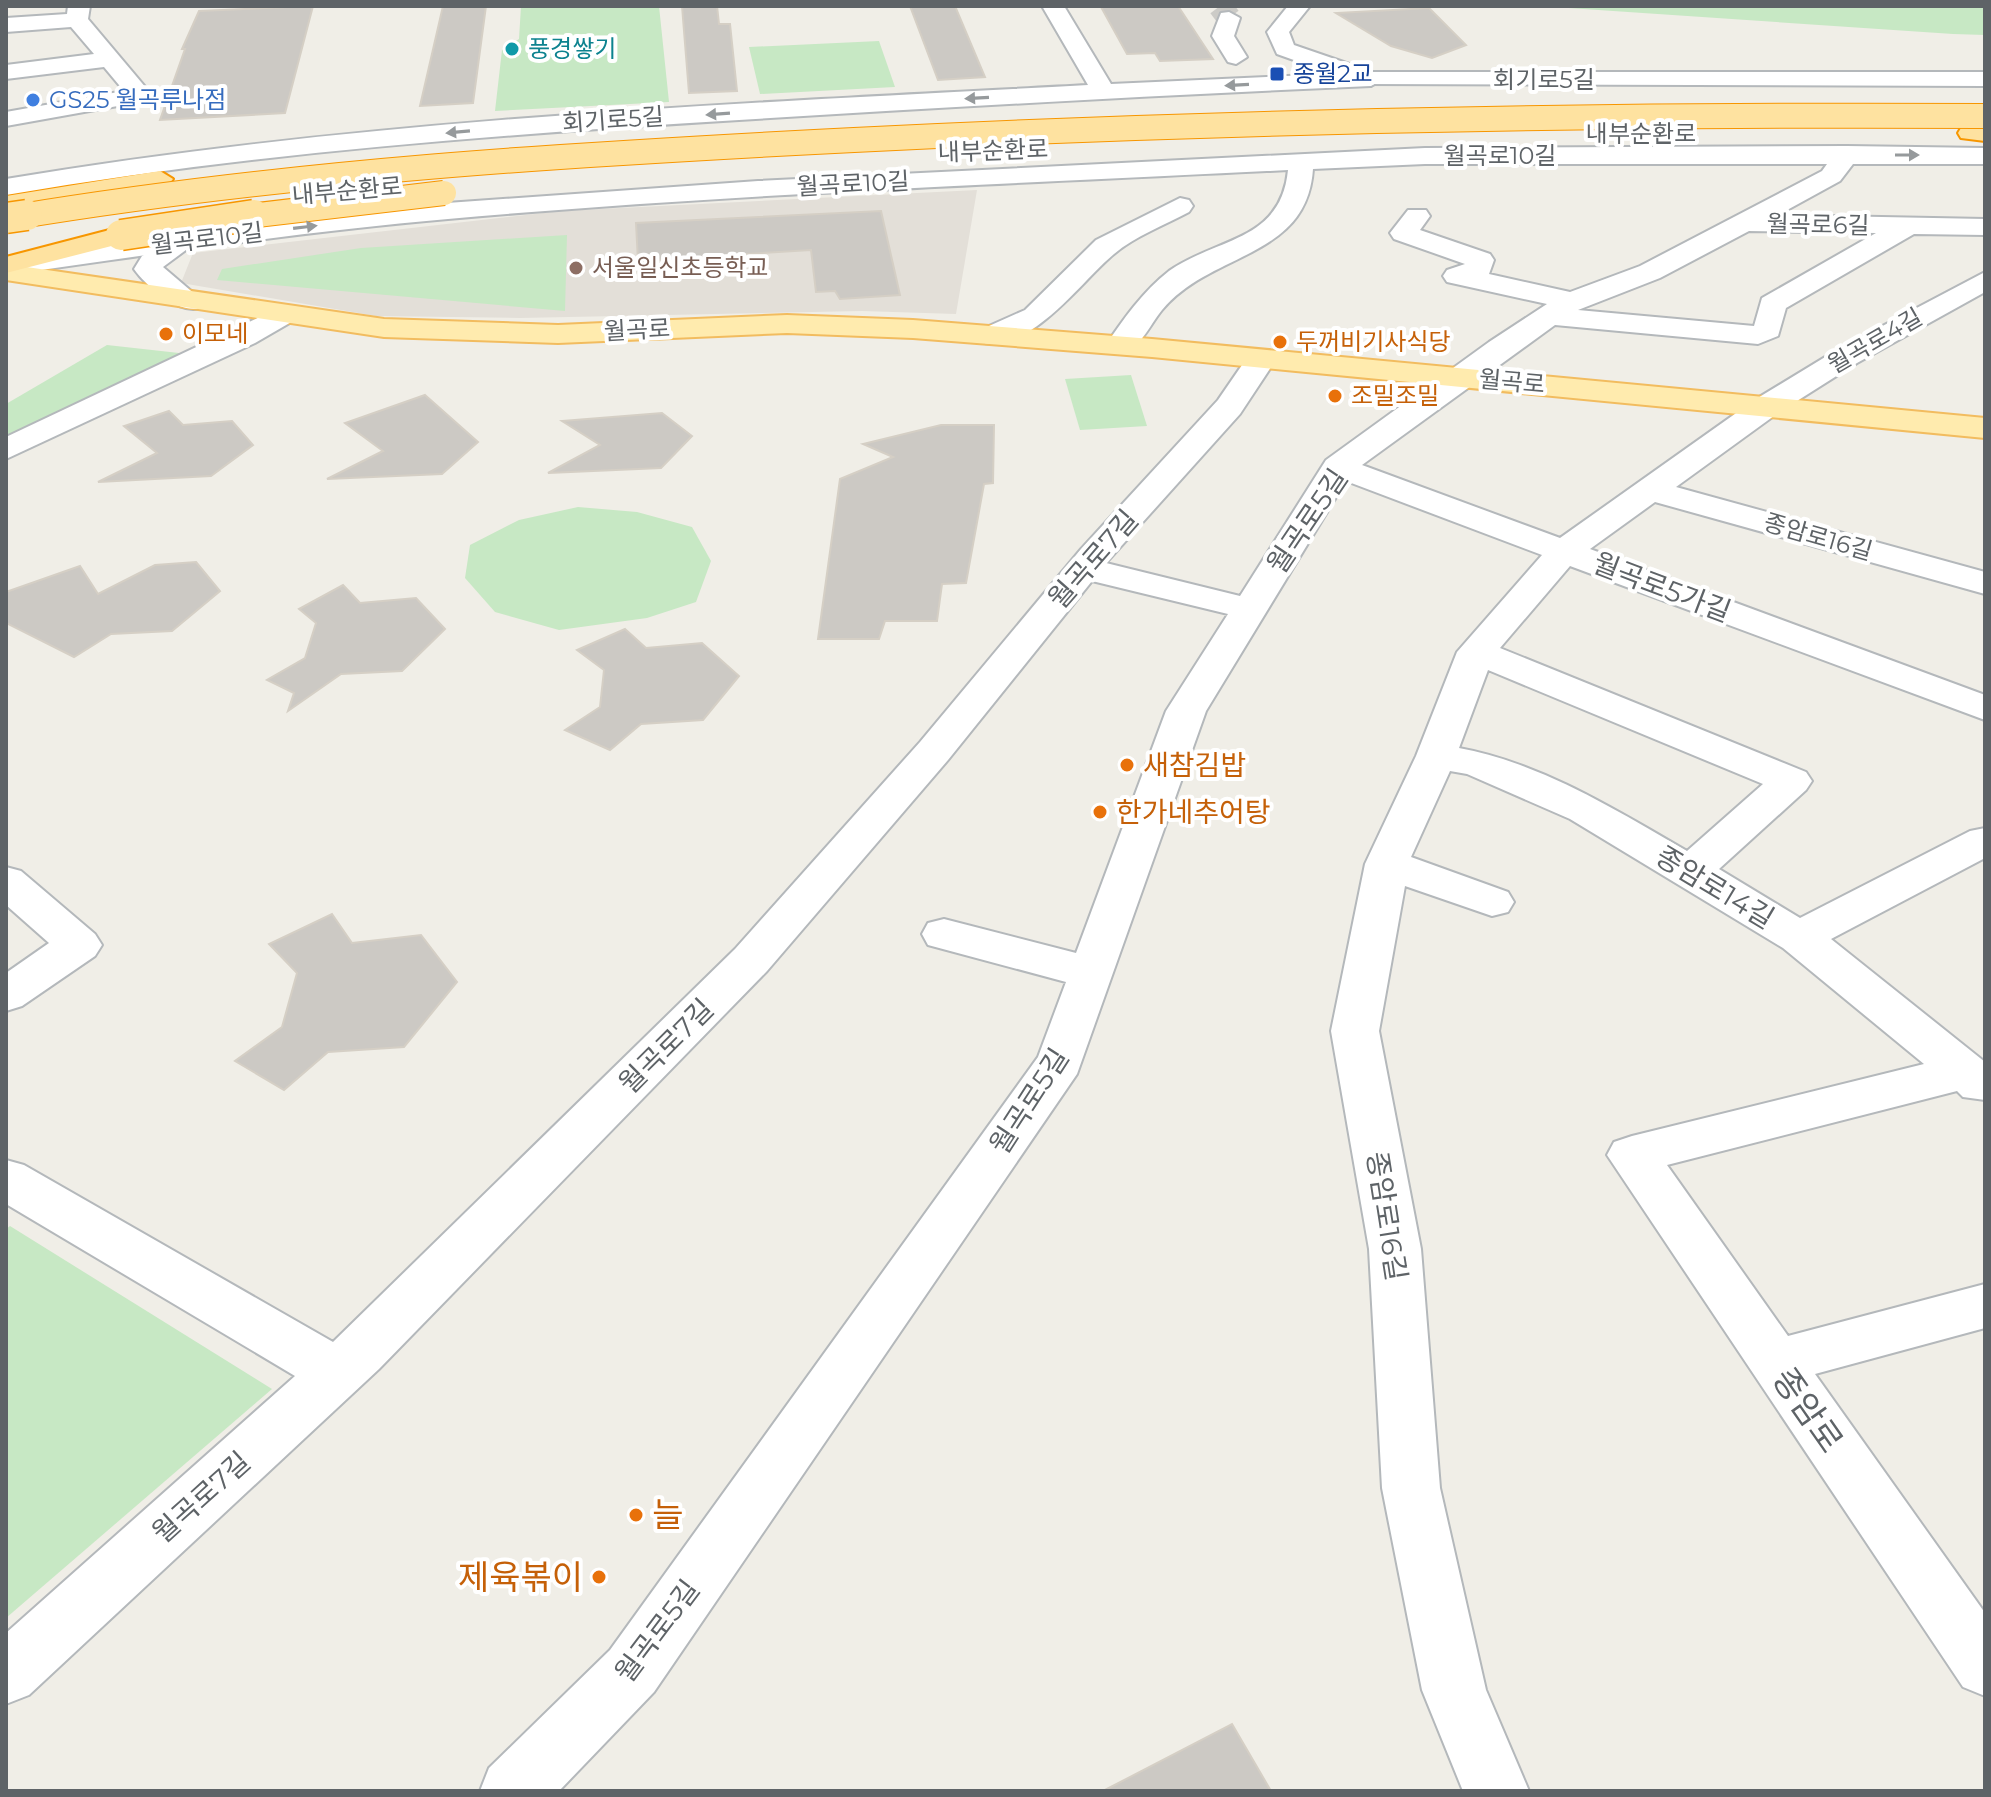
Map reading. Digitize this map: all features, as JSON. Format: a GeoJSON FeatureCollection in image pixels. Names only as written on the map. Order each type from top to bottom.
{"type":"FeatureCollection","features":[{"type":"Feature","properties":{"kind":"highway"},"geometry":{"type":"LineString","coordinates":[[6,195],[463,151],[1189,112],[1496,104],[1985,108]]}},
{"type":"Feature","properties":{"kind":"highway","name":"내부순환로"},"geometry":{"type":"LineString","coordinates":[[6,218],[212,186],[398,166],[970,133],[1474,117],[1980,128]]}},
{"type":"Feature","properties":{"kind":"highway"},"geometry":{"type":"LineString","coordinates":[[6,268],[121,235],[311,206],[568,185],[1276,151],[1980,128]]}},
{"type":"Feature","properties":{"kind":"highway","name":"내부순환로"},"geometry":{"type":"LineString","coordinates":[[6,237],[198,206],[504,177],[1228,141],[1980,128]]}},
{"type":"Feature","properties":{"kind":"highway"},"geometry":{"type":"LineString","coordinates":[[6,204],[160,179]]}},
{"type":"Feature","properties":{"kind":"main road","name":"월곡로"},"geometry":{"type":"LineString","coordinates":[[6,268],[190,302],[384,328],[558,334],[787,324],[991,336],[1262,358],[1985,428]]}},
{"type":"Feature","properties":{"kind":"street"},"geometry":{"type":"LineString","coordinates":[[1053,6],[1104,92]]}},
{"type":"Feature","properties":{"kind":"street"},"geometry":{"type":"LineString","coordinates":[[1299,6],[1278,32],[1285,49],[1371,79],[1425,156]]}},
{"type":"Feature","properties":{"kind":"street"},"geometry":{"type":"LineString","coordinates":[[6,25],[78,13],[140,95]]}},
{"type":"Feature","properties":{"kind":"street"},"geometry":{"type":"LineString","coordinates":[[1229,18],[1223,36],[1236,57]]}},
{"type":"Feature","properties":{"kind":"street"},"geometry":{"type":"LineString","coordinates":[[6,50],[96,38]]}},
{"type":"Feature","properties":{"kind":"street"},"geometry":{"type":"LineString","coordinates":[[6,72],[112,59]]}},
{"type":"Feature","properties":{"kind":"street","name":"회기로5길"},"geometry":{"type":"LineString","coordinates":[[6,187],[126,157],[549,124],[1104,92],[1371,79],[1985,79]]}},
{"type":"Feature","properties":{"kind":"street"},"geometry":{"type":"LineString","coordinates":[[6,119],[140,95]]}},
{"type":"Feature","properties":{"kind":"street"},"geometry":{"type":"LineString","coordinates":[[134,122],[140,95]]}},
{"type":"Feature","properties":{"kind":"street"},"geometry":{"type":"LineString","coordinates":[[1744,223],[1831,176],[1847,154]]}},
{"type":"Feature","properties":{"kind":"street","name":"월곡로10길"},"geometry":{"type":"LineString","coordinates":[[6,268],[184,241],[558,202],[1425,156],[1985,156]]}},
{"type":"Feature","properties":{"kind":"street"},"geometry":{"type":"LineString","coordinates":[[1120,346],[1146,310],[1184,274],[1287,220],[1302,188],[1301,163]]}},
{"type":"Feature","properties":{"kind":"street","name":"월곡로"},"geometry":{"type":"LineString","coordinates":[[991,336],[1035,316],[1106,246],[1180,206]]}},
{"type":"Feature","properties":{"kind":"street","name":"월곡로6길"},"geometry":{"type":"LineString","coordinates":[[1417,216],[1404,233],[1480,260],[1477,271],[1457,276],[1561,308],[1758,335],[1768,330],[1772,304],[1907,227]]}},
{"type":"Feature","properties":{"kind":"street","name":"월곡로6길"},"geometry":{"type":"LineString","coordinates":[[1464,377],[1561,308],[1650,272],[1744,223],[1985,227]]}},
{"type":"Feature","properties":{"kind":"street"},"geometry":{"type":"LineString","coordinates":[[184,241],[152,262],[148,269],[190,302]]}},
{"type":"Feature","properties":{"kind":"street","name":"월곡로4길"},"geometry":{"type":"LineString","coordinates":[[1767,406],[1846,357],[1985,280]]}},
{"type":"Feature","properties":{"kind":"street","name":"월곡로6길"},"geometry":{"type":"LineString","coordinates":[[1600,291],[1662,297]]}},
{"type":"Feature","properties":{"kind":"street"},"geometry":{"type":"LineString","coordinates":[[1724,304],[1771,309]]}},
{"type":"Feature","properties":{"kind":"street"},"geometry":{"type":"LineString","coordinates":[[6,449],[244,337],[283,315]]}},
{"type":"Feature","properties":{"kind":"street","name":"월곡로7길"},"geometry":{"type":"LineString","coordinates":[[6,1674],[338,1373],[751,960],[934,751],[1083,568],[1229,407],[1262,358]]}},
{"type":"Feature","properties":{"kind":"street","name":"월곡로5길"},"geometry":{"type":"LineString","coordinates":[[513,1791],[632,1671],[1060,1062],[1186,711],[1338,467],[1464,377]]}},
{"type":"Feature","properties":{"kind":"street","name":"종암로16길"},"geometry":{"type":"LineString","coordinates":[[1496,1791],[1454,1690],[1411,1488],[1395,1249],[1355,1031],[1387,864],[1436,756],[1476,652],[1565,550],[1767,406]]}},
{"type":"Feature","properties":{"kind":"street","name":"월곡로5가길"},"geometry":{"type":"LineString","coordinates":[[1338,467],[1985,708]]}},
{"type":"Feature","properties":{"kind":"street","name":"종암로16길"},"geometry":{"type":"LineString","coordinates":[[1650,490],[1985,583]]}},
{"type":"Feature","properties":{"kind":"street"},"geometry":{"type":"LineString","coordinates":[[1083,568],[1250,609]]}},
{"type":"Feature","properties":{"kind":"street"},"geometry":{"type":"LineString","coordinates":[[1476,652],[1791,781],[1691,871]]}},
{"type":"Feature","properties":{"kind":"street","name":"종암로14길"},"geometry":{"type":"LineString","coordinates":[[1436,756],[1478,764],[1585,810],[1691,871],[1799,937],[1975,1080]]}},
{"type":"Feature","properties":{"kind":"street"},"geometry":{"type":"LineString","coordinates":[[1799,937],[1985,841]]}},
{"type":"Feature","properties":{"kind":"street"},"geometry":{"type":"LineString","coordinates":[[1387,864],[1492,902]]}},
{"type":"Feature","properties":{"kind":"street"},"geometry":{"type":"LineString","coordinates":[[6,881],[79,945],[6,995]]}},
{"type":"Feature","properties":{"kind":"street"},"geometry":{"type":"LineString","coordinates":[[944,934],[1092,973]]}},
{"type":"Feature","properties":{"kind":"street","name":"종암로14길"},"geometry":{"type":"LineString","coordinates":[[1632,1155],[1975,1080]]}},
{"type":"Feature","properties":{"kind":"street","name":"종암로"},"geometry":{"type":"LineString","coordinates":[[1632,1155],[1775,1362],[1977,1640]]}},
{"type":"Feature","properties":{"kind":"street"},"geometry":{"type":"LineString","coordinates":[[6,1179],[338,1373]]}},
{"type":"Feature","properties":{"kind":"street"},"geometry":{"type":"LineString","coordinates":[[1775,1362],[1985,1306]]}},
{"type":"Feature","properties":{"kind":"shaded area","name":"서울일신초등학교"},"geometry":{"type":"Polygon","coordinates":[[[977,190],[956,314],[862,311],[520,318],[376,316],[181,283],[193,253],[561,211],[977,190]]]}},
{"type":"Feature","properties":{"kind":"green space"},"geometry":{"type":"Polygon","coordinates":[[[521,6],[659,6],[669,102],[495,111],[502,50],[519,39],[521,6]]]}},
{"type":"Feature","properties":{"kind":"green space"},"geometry":{"type":"Polygon","coordinates":[[[1539,6],[1985,6],[1985,35],[1953,34],[1539,6]]]}},
{"type":"Feature","properties":{"kind":"green space"},"geometry":{"type":"Polygon","coordinates":[[[879,41],[895,87],[760,94],[749,47],[879,41]]]}},
{"type":"Feature","properties":{"kind":"green space"},"geometry":{"type":"Polygon","coordinates":[[[567,235],[565,311],[217,280],[222,269],[361,248],[567,235]]]}},
{"type":"Feature","properties":{"kind":"green space"},"geometry":{"type":"Polygon","coordinates":[[[107,345],[188,354],[6,437],[6,404],[107,345]]]}},
{"type":"Feature","properties":{"kind":"green space"},"geometry":{"type":"Polygon","coordinates":[[[1131,375],[1147,426],[1080,430],[1065,379],[1131,375]]]}},
{"type":"Feature","properties":{"kind":"green space"},"geometry":{"type":"Polygon","coordinates":[[[578,507],[637,512],[692,527],[711,561],[696,602],[647,618],[559,630],[495,612],[465,578],[470,545],[519,520],[578,507]]]}},
{"type":"Feature","properties":{"kind":"green space"},"geometry":{"type":"Polygon","coordinates":[[[10,1226],[272,1389],[6,1618],[6,1229],[10,1226]]]}},
{"type":"Feature","properties":{"kind":"building"},"geometry":{"type":"Polygon","coordinates":[[[313,6],[285,113],[160,120],[185,49],[182,49],[199,11],[313,6]]]}},
{"type":"Feature","properties":{"kind":"building"},"geometry":{"type":"Polygon","coordinates":[[[443,6],[486,6],[473,103],[420,106],[443,6]]]}},
{"type":"Feature","properties":{"kind":"building"},"geometry":{"type":"Polygon","coordinates":[[[682,6],[717,6],[719,24],[730,24],[737,91],[689,93],[682,6]]]}},
{"type":"Feature","properties":{"kind":"building"},"geometry":{"type":"Polygon","coordinates":[[[910,6],[955,6],[985,77],[938,80],[910,6]]]}},
{"type":"Feature","properties":{"kind":"building"},"geometry":{"type":"Polygon","coordinates":[[[1178,6],[1213,59],[1160,61],[1155,53],[1127,54],[1101,7],[1178,6]]]}},
{"type":"Feature","properties":{"kind":"building"},"geometry":{"type":"Polygon","coordinates":[[[1429,8],[1466,45],[1432,58],[1391,46],[1336,13],[1429,8]]]}},
{"type":"Feature","properties":{"kind":"building"},"geometry":{"type":"Polygon","coordinates":[[[881,211],[900,295],[840,299],[835,291],[816,292],[811,250],[638,261],[636,223],[881,211]]]}},
{"type":"Feature","properties":{"kind":"building"},"geometry":{"type":"Polygon","coordinates":[[[425,395],[478,442],[442,474],[327,479],[383,451],[345,423],[425,395]]]}},
{"type":"Feature","properties":{"kind":"building"},"geometry":{"type":"Polygon","coordinates":[[[169,411],[183,425],[232,421],[253,445],[211,476],[98,482],[157,453],[124,426],[169,411]]]}},
{"type":"Feature","properties":{"kind":"building"},"geometry":{"type":"Polygon","coordinates":[[[662,413],[692,436],[661,468],[548,473],[600,445],[562,421],[662,413]]]}},
{"type":"Feature","properties":{"kind":"building"},"geometry":{"type":"Polygon","coordinates":[[[941,425],[994,425],[993,483],[984,484],[966,583],[942,584],[937,621],[885,621],[879,639],[818,639],[840,479],[893,457],[863,444],[941,425]]]}},
{"type":"Feature","properties":{"kind":"building"},"geometry":{"type":"Polygon","coordinates":[[[196,562],[220,591],[172,631],[111,634],[74,657],[6,623],[6,592],[80,566],[98,594],[155,565],[196,562]]]}},
{"type":"Feature","properties":{"kind":"building"},"geometry":{"type":"Polygon","coordinates":[[[343,585],[360,603],[416,598],[445,629],[402,671],[341,674],[288,711],[294,693],[267,680],[305,658],[316,623],[299,609],[343,585]]]}},
{"type":"Feature","properties":{"kind":"building"},"geometry":{"type":"Polygon","coordinates":[[[625,629],[646,648],[702,643],[739,676],[703,720],[641,724],[610,750],[565,730],[600,707],[604,670],[577,650],[625,629]]]}},
{"type":"Feature","properties":{"kind":"building"},"geometry":{"type":"Polygon","coordinates":[[[332,914],[352,943],[421,935],[457,982],[404,1047],[328,1052],[284,1090],[235,1061],[282,1027],[297,973],[269,944],[332,914]]]}},
{"type":"Feature","properties":{"kind":"building"},"geometry":{"type":"Polygon","coordinates":[[[1232,1724],[1271,1791],[1103,1791],[1232,1724]]]}},
{"type":"Feature","properties":{"kind":"tunnel"},"geometry":{"type":"LineString","coordinates":[[1220,6],[1229,18]]}},
{"type":"Feature","properties":{"kind":"place","name":"풍경쌓기"},"geometry":{"type":"Point","coordinates":[512,49]}},
{"type":"Feature","properties":{"kind":"place","name":"종월2교"},"geometry":{"type":"Point","coordinates":[1277,74]}},
{"type":"Feature","properties":{"kind":"place","name":"GS25 월곡루나점"},"geometry":{"type":"Point","coordinates":[33,100]}},
{"type":"Feature","properties":{"kind":"place","name":"서울일신초등학교"},"geometry":{"type":"Point","coordinates":[576,268]}},
{"type":"Feature","properties":{"kind":"place","name":"이모네"},"geometry":{"type":"Point","coordinates":[166,334]}},
{"type":"Feature","properties":{"kind":"place","name":"두꺼비기사식당"},"geometry":{"type":"Point","coordinates":[1280,342]}},
{"type":"Feature","properties":{"kind":"place","name":"조밀조밀"},"geometry":{"type":"Point","coordinates":[1335,396]}},
{"type":"Feature","properties":{"kind":"place","name":"새참김밥"},"geometry":{"type":"Point","coordinates":[1127,765]}},
{"type":"Feature","properties":{"kind":"place","name":"한가네추어탕"},"geometry":{"type":"Point","coordinates":[1100,812]}},
{"type":"Feature","properties":{"kind":"place","name":"늘"},"geometry":{"type":"Point","coordinates":[636,1515]}},
{"type":"Feature","properties":{"kind":"place","name":"제육볶이"},"geometry":{"type":"Point","coordinates":[599,1577]}}]}
